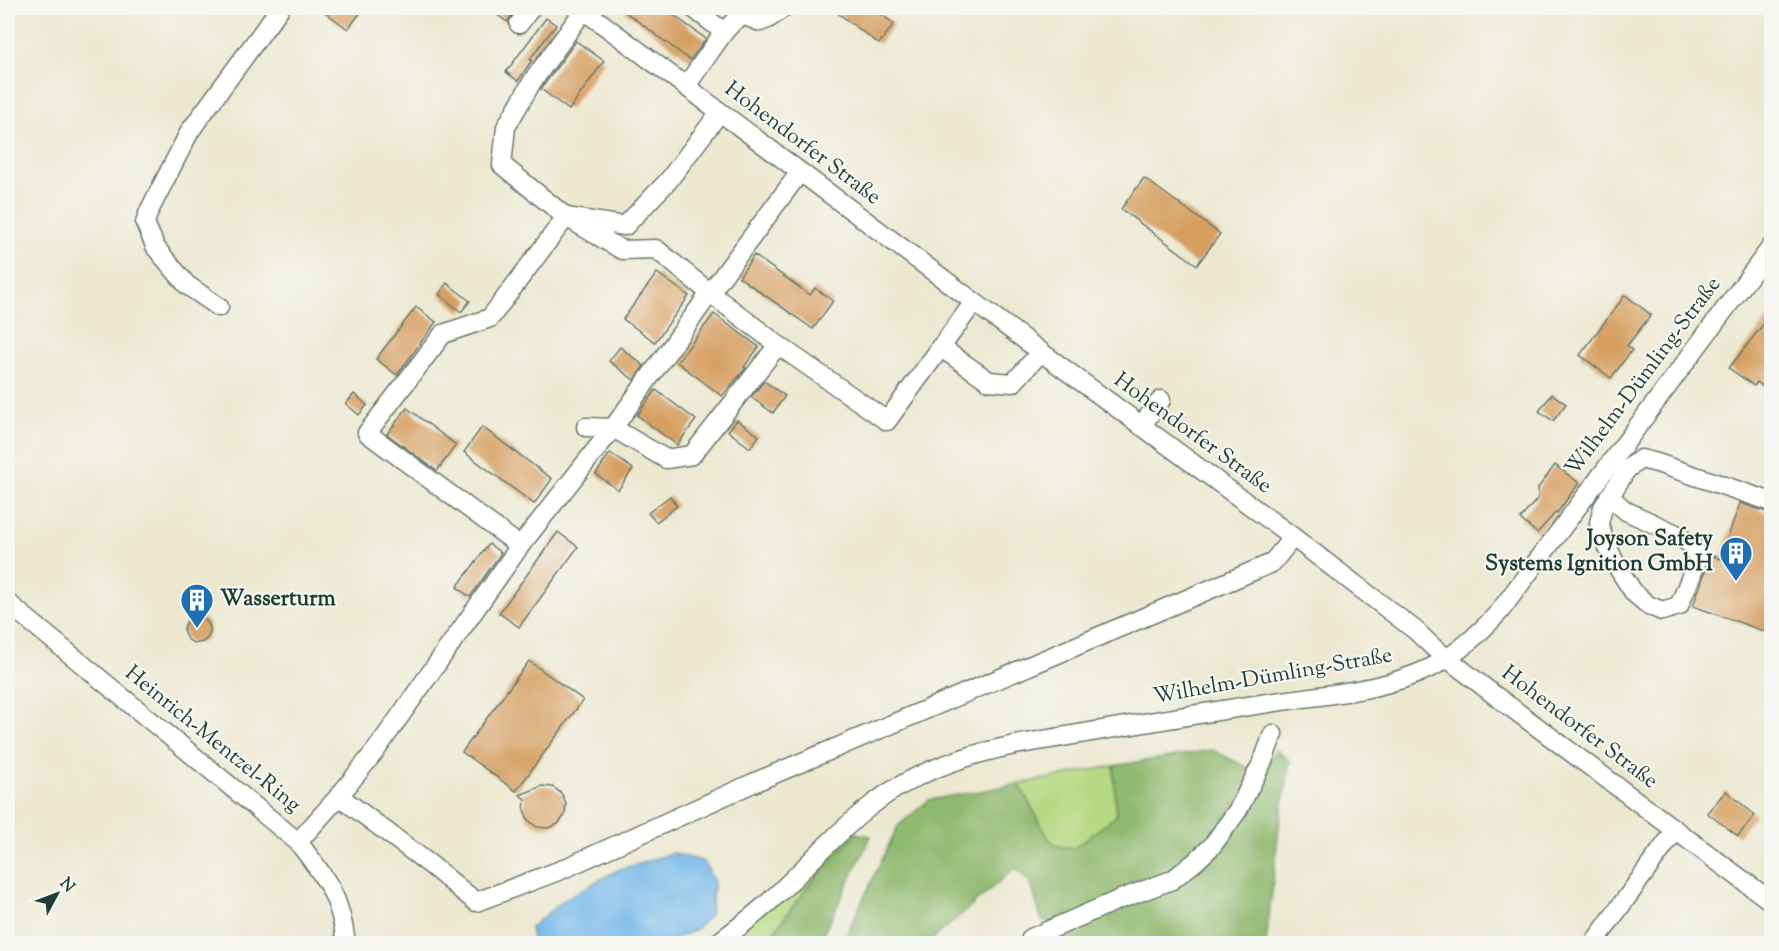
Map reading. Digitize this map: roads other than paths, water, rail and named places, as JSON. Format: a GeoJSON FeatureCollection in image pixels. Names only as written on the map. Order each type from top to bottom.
{"type":"FeatureCollection","features":[{"type":"Feature","properties":{"kind":"street"},"geometry":{"type":"LineString","coordinates":[[219,307],[187,285],[156,248],[145,223],[190,131],[280,8]]}},
{"type":"Feature","properties":{"kind":"street"},"geometry":{"type":"LineString","coordinates":[[519,24],[531,8]]}},
{"type":"Feature","properties":{"kind":"street"},"geometry":{"type":"LineString","coordinates":[[693,8],[724,32]]}},
{"type":"Feature","properties":{"kind":"street"},"geometry":{"type":"LineString","coordinates":[[686,86],[735,20],[746,16],[760,22],[768,20],[783,8]]}},
{"type":"Feature","properties":{"kind":"street"},"geometry":{"type":"LineString","coordinates":[[587,10],[532,82],[506,127],[502,165],[566,217],[622,250],[656,249],[778,345],[887,421],[974,302]]}},
{"type":"Feature","properties":{"kind":"street","name":"Hohendorfer Straße"},"geometry":{"type":"LineString","coordinates":[[587,10],[974,302],[1293,537],[1415,630],[1447,658],[1772,902]]}},
{"type":"Feature","properties":{"kind":"street"},"geometry":{"type":"LineString","coordinates":[[566,217],[625,226],[668,181],[720,112]]}},
{"type":"Feature","properties":{"kind":"street"},"geometry":{"type":"LineString","coordinates":[[298,842],[376,750],[520,546],[614,428],[800,172]]}},
{"type":"Feature","properties":{"kind":"street"},"geometry":{"type":"LineString","coordinates":[[520,546],[367,433],[442,334],[490,318],[566,217]]}},
{"type":"Feature","properties":{"kind":"street","name":"Wilhelm-Dümling-Straße"},"geometry":{"type":"LineString","coordinates":[[716,944],[769,902],[845,827],[874,802],[931,770],[985,751],[1015,745],[1375,687],[1410,676],[1447,658],[1473,639],[1500,611],[1772,246]]}},
{"type":"Feature","properties":{"kind":"street"},"geometry":{"type":"LineString","coordinates":[[586,427],[614,428],[666,459],[692,455],[778,345]]}},
{"type":"Feature","properties":{"kind":"street"},"geometry":{"type":"LineString","coordinates":[[940,347],[989,381],[1013,383],[1041,352]]}},
{"type":"Feature","properties":{"kind":"street"},"geometry":{"type":"LineString","coordinates":[[1141,426],[1161,400]]}},
{"type":"Feature","properties":{"kind":"street"},"geometry":{"type":"LineString","coordinates":[[1609,496],[1626,511],[1676,534],[1693,546],[1698,559],[1679,606],[1662,611],[1648,605],[1634,593],[1603,537],[1599,523],[1603,507],[1609,496],[1627,469],[1641,459],[1772,502]]}},
{"type":"Feature","properties":{"kind":"street"},"geometry":{"type":"LineString","coordinates":[[339,796],[476,902],[561,870],[753,783],[1272,563],[1293,537]]}},
{"type":"Feature","properties":{"kind":"street","name":"Heinrich-Mentzel-Ring"},"geometry":{"type":"LineString","coordinates":[[8,603],[298,842],[326,877],[338,903],[346,944]]}},
{"type":"Feature","properties":{"kind":"street"},"geometry":{"type":"LineString","coordinates":[[1031,938],[1118,900],[1172,880],[1195,862],[1212,846],[1238,810],[1263,761],[1273,734]]}},
{"type":"Feature","properties":{"kind":"street"},"geometry":{"type":"LineString","coordinates":[[1593,944],[1675,831]]}},
{"type":"Feature","properties":{"kind":"water"},"geometry":{"type":"Polygon","coordinates":[[[673,853],[704,862],[714,882],[710,915],[696,929],[666,943],[533,943],[530,928],[565,899],[618,870],[673,853]]]}},
{"type":"Feature","properties":{"kind":"place","name":"Joyson Safety Systems Ignition GmbH"},"geometry":{"type":"Point","coordinates":[1736,582]}},
{"type":"Feature","properties":{"kind":"place","name":"Wasserturm"},"geometry":{"type":"Point","coordinates":[197,629]}}]}
